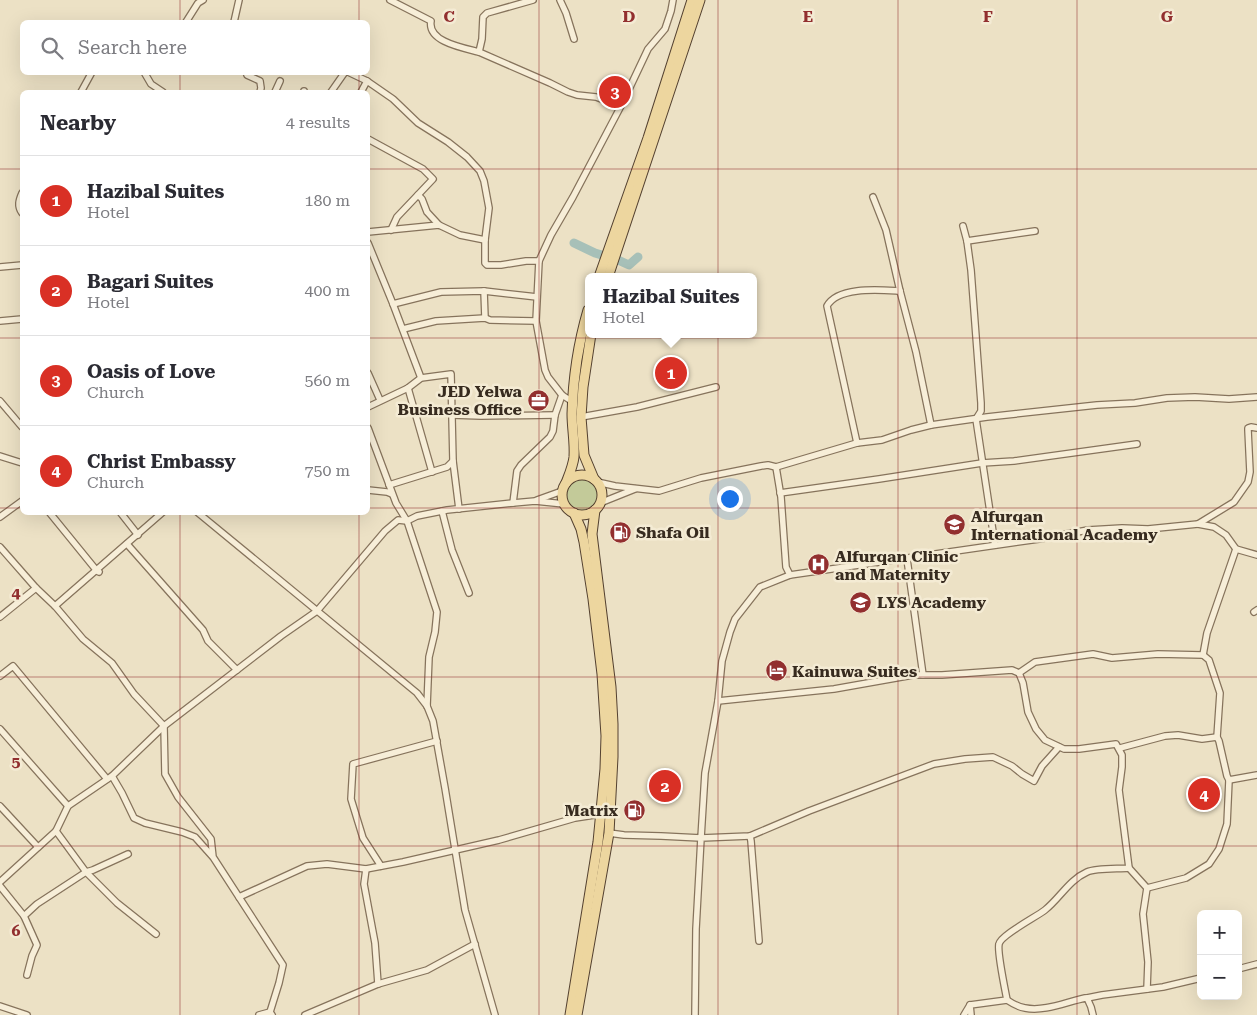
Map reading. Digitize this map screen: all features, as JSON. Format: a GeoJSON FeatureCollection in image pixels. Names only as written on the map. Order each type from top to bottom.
{"type":"FeatureCollection","features":[{"type":"Feature","properties":{"kind":"main road"},"geometry":{"type":"LineString","coordinates":[[602,273],[608,263],[692,0]]}},
{"type":"Feature","properties":{"kind":"main road"},"geometry":{"type":"LineString","coordinates":[[612,250],[700,0]]}},
{"type":"Feature","properties":{"kind":"main road"},"geometry":{"type":"LineString","coordinates":[[608,263],[608,273]]}},
{"type":"Feature","properties":{"kind":"main road"},"geometry":{"type":"LineString","coordinates":[[585,320],[577,361],[573,402],[574,457],[564,487],[563,500],[567,508],[574,513],[582,515],[597,507]]}},
{"type":"Feature","properties":{"kind":"main road"},"geometry":{"type":"LineString","coordinates":[[577,1015],[609,833],[613,757],[613,724],[609,670],[592,534],[597,507],[602,495],[600,486],[584,455],[581,417],[582,387],[590,338]]}},
{"type":"Feature","properties":{"kind":"main road"},"geometry":{"type":"LineString","coordinates":[[564,487],[573,478],[581,475],[596,481]]}},
{"type":"Feature","properties":{"kind":"main road"},"geometry":{"type":"LineString","coordinates":[[570,1015],[597,851],[605,769],[606,736],[602,674],[584,542],[574,513]]}},
{"type":"Feature","properties":{"kind":"street"},"geometry":{"type":"LineString","coordinates":[[187,20],[198,3],[203,0]]}},
{"type":"Feature","properties":{"kind":"street"},"geometry":{"type":"LineString","coordinates":[[234,20],[239,0]]}},
{"type":"Feature","properties":{"kind":"street"},"geometry":{"type":"LineString","coordinates":[[390,0],[431,20],[432,32],[446,43],[479,52],[568,92],[622,104]]}},
{"type":"Feature","properties":{"kind":"street"},"geometry":{"type":"LineString","coordinates":[[479,52],[482,39],[483,17],[487,12],[532,0]]}},
{"type":"Feature","properties":{"kind":"street"},"geometry":{"type":"LineString","coordinates":[[560,0],[574,39]]}},
{"type":"Feature","properties":{"kind":"street"},"geometry":{"type":"LineString","coordinates":[[573,402],[562,395],[545,370],[536,321],[539,261],[551,235],[622,104],[648,49],[665,29],[673,0]]}},
{"type":"Feature","properties":{"kind":"street"},"geometry":{"type":"LineString","coordinates":[[82,90],[90,75]]}},
{"type":"Feature","properties":{"kind":"street"},"geometry":{"type":"LineString","coordinates":[[146,75],[151,84],[160,90]]}},
{"type":"Feature","properties":{"kind":"street"},"geometry":{"type":"LineString","coordinates":[[247,75],[260,81],[260,90]]}},
{"type":"Feature","properties":{"kind":"street"},"geometry":{"type":"LineString","coordinates":[[333,90],[344,75]]}},
{"type":"Feature","properties":{"kind":"street"},"geometry":{"type":"LineString","coordinates":[[353,75],[367,81],[393,99],[418,123],[448,142],[467,157],[480,171],[484,181],[489,208],[485,240],[485,263],[487,265],[501,265],[526,260],[539,261]]}},
{"type":"Feature","properties":{"kind":"street"},"geometry":{"type":"LineString","coordinates":[[276,90],[280,81]]}},
{"type":"Feature","properties":{"kind":"street"},"geometry":{"type":"LineString","coordinates":[[363,90],[367,81]]}},
{"type":"Feature","properties":{"kind":"street"},"geometry":{"type":"LineString","coordinates":[[370,141],[423,169],[433,179],[398,217],[391,230]]}},
{"type":"Feature","properties":{"kind":"street"},"geometry":{"type":"LineString","coordinates":[[418,195],[422,199],[427,212],[439,225],[460,235],[485,240]]}},
{"type":"Feature","properties":{"kind":"street"},"geometry":{"type":"LineString","coordinates":[[873,197],[886,230],[916,352],[930,425]]}},
{"type":"Feature","properties":{"kind":"street"},"geometry":{"type":"LineString","coordinates":[[370,232],[439,225]]}},
{"type":"Feature","properties":{"kind":"street"},"geometry":{"type":"LineString","coordinates":[[963,226],[968,241],[971,270],[981,403],[976,419],[995,545]]}},
{"type":"Feature","properties":{"kind":"street"},"geometry":{"type":"LineString","coordinates":[[968,241],[1035,230]]}},
{"type":"Feature","properties":{"kind":"street"},"geometry":{"type":"LineString","coordinates":[[370,248],[421,378]]}},
{"type":"Feature","properties":{"kind":"street"},"geometry":{"type":"LineString","coordinates":[[0,266],[20,265]]}},
{"type":"Feature","properties":{"kind":"street"},"geometry":{"type":"LineString","coordinates":[[857,443],[827,306],[830,300],[846,293],[864,290],[900,291]]}},
{"type":"Feature","properties":{"kind":"street"},"geometry":{"type":"LineString","coordinates":[[393,304],[441,292],[484,291],[537,298]]}},
{"type":"Feature","properties":{"kind":"street"},"geometry":{"type":"LineString","coordinates":[[484,291],[485,318]]}},
{"type":"Feature","properties":{"kind":"street"},"geometry":{"type":"LineString","coordinates":[[402,329],[436,321],[485,318],[490,320],[536,321]]}},
{"type":"Feature","properties":{"kind":"street"},"geometry":{"type":"LineString","coordinates":[[0,321],[20,319]]}},
{"type":"Feature","properties":{"kind":"street"},"geometry":{"type":"LineString","coordinates":[[370,406],[408,388],[421,378],[451,374],[453,461],[459,509]]}},
{"type":"Feature","properties":{"kind":"street"},"geometry":{"type":"LineString","coordinates":[[370,378],[380,400]]}},
{"type":"Feature","properties":{"kind":"street"},"geometry":{"type":"LineString","coordinates":[[581,417],[637,407],[716,387]]}},
{"type":"Feature","properties":{"kind":"street"},"geometry":{"type":"LineString","coordinates":[[408,388],[432,472]]}},
{"type":"Feature","properties":{"kind":"street"},"geometry":{"type":"LineString","coordinates":[[513,503],[517,471],[550,437],[562,395]]}},
{"type":"Feature","properties":{"kind":"street"},"geometry":{"type":"LineString","coordinates":[[596,481],[659,491],[709,476],[768,465],[776,467],[857,443],[882,440],[930,425],[1167,398],[1228,399],[1257,397]]}},
{"type":"Feature","properties":{"kind":"street"},"geometry":{"type":"LineString","coordinates":[[0,401],[20,425]]}},
{"type":"Feature","properties":{"kind":"street"},"geometry":{"type":"LineString","coordinates":[[452,414],[481,416],[555,415]]}},
{"type":"Feature","properties":{"kind":"street"},"geometry":{"type":"LineString","coordinates":[[1198,524],[1234,502],[1248,482],[1250,472],[1248,428],[1257,428]]}},
{"type":"Feature","properties":{"kind":"street"},"geometry":{"type":"LineString","coordinates":[[370,433],[392,494],[407,521],[437,612],[435,632],[429,657],[427,706]]}},
{"type":"Feature","properties":{"kind":"street"},"geometry":{"type":"LineString","coordinates":[[780,493],[982,463],[1137,444]]}},
{"type":"Feature","properties":{"kind":"street"},"geometry":{"type":"LineString","coordinates":[[0,456],[20,462]]}},
{"type":"Feature","properties":{"kind":"street"},"geometry":{"type":"LineString","coordinates":[[389,485],[447,467],[453,461]]}},
{"type":"Feature","properties":{"kind":"street"},"geometry":{"type":"LineString","coordinates":[[776,467],[786,567],[790,575]]}},
{"type":"Feature","properties":{"kind":"street"},"geometry":{"type":"LineString","coordinates":[[535,501],[564,487]]}},
{"type":"Feature","properties":{"kind":"street"},"geometry":{"type":"LineString","coordinates":[[597,507],[637,488]]}},
{"type":"Feature","properties":{"kind":"street"},"geometry":{"type":"LineString","coordinates":[[370,490],[392,494]]}},
{"type":"Feature","properties":{"kind":"street"},"geometry":{"type":"LineString","coordinates":[[0,882],[56,831],[68,806],[110,777],[164,726],[281,636],[317,612],[385,531],[398,520],[407,521],[417,516],[442,511],[513,503],[535,501],[564,504]]}},
{"type":"Feature","properties":{"kind":"street"},"geometry":{"type":"LineString","coordinates":[[0,517],[20,502]]}},
{"type":"Feature","properties":{"kind":"street"},"geometry":{"type":"LineString","coordinates":[[442,511],[452,550],[469,593]]}},
{"type":"Feature","properties":{"kind":"street"},"geometry":{"type":"LineString","coordinates":[[52,515],[99,572]]}},
{"type":"Feature","properties":{"kind":"street"},"geometry":{"type":"LineString","coordinates":[[122,515],[138,535]]}},
{"type":"Feature","properties":{"kind":"street"},"geometry":{"type":"LineString","coordinates":[[55,606],[99,572],[160,515]]}},
{"type":"Feature","properties":{"kind":"street"},"geometry":{"type":"LineString","coordinates":[[201,515],[417,693],[427,706],[433,721],[437,742],[465,910],[495,1015]]}},
{"type":"Feature","properties":{"kind":"street"},"geometry":{"type":"LineString","coordinates":[[695,1015],[696,929],[705,773],[718,701],[722,661],[735,619],[760,587],[790,575],[907,559],[1088,530],[1148,529],[1198,524],[1214,527],[1226,535],[1236,549],[1257,555]]}},
{"type":"Feature","properties":{"kind":"street"},"geometry":{"type":"LineString","coordinates":[[127,544],[203,630],[208,641],[237,670]]}},
{"type":"Feature","properties":{"kind":"street"},"geometry":{"type":"LineString","coordinates":[[0,547],[83,639],[112,662],[134,694],[164,726],[165,774],[178,796],[211,839],[212,857]]}},
{"type":"Feature","properties":{"kind":"street"},"geometry":{"type":"LineString","coordinates":[[1203,654],[1207,633],[1236,549]]}},
{"type":"Feature","properties":{"kind":"street"},"geometry":{"type":"LineString","coordinates":[[907,559],[922,675]]}},
{"type":"Feature","properties":{"kind":"street"},"geometry":{"type":"LineString","coordinates":[[0,616],[36,588]]}},
{"type":"Feature","properties":{"kind":"street"},"geometry":{"type":"LineString","coordinates":[[1019,673],[1035,662],[1092,654],[1112,658],[1158,654],[1203,654],[1209,660],[1220,693],[1217,737],[1229,780],[1227,824],[1219,849],[1209,864],[1186,878],[1147,888]]}},
{"type":"Feature","properties":{"kind":"street"},"geometry":{"type":"LineString","coordinates":[[0,676],[13,666],[110,777],[122,793],[134,818],[145,823],[195,837],[212,857],[283,965],[271,1014],[259,1015]]}},
{"type":"Feature","properties":{"kind":"street"},"geometry":{"type":"LineString","coordinates":[[718,701],[834,689],[913,675],[1012,670],[1019,673],[1024,683],[1028,712],[1036,729],[1045,740],[1064,750],[1116,744],[1120,748],[1122,755],[1120,790],[1129,868],[1147,888],[1144,914],[1148,962],[1147,989]]}},
{"type":"Feature","properties":{"kind":"street"},"geometry":{"type":"LineString","coordinates":[[0,729],[68,806]]}},
{"type":"Feature","properties":{"kind":"street"},"geometry":{"type":"LineString","coordinates":[[1120,748],[1165,736],[1178,735],[1202,739],[1217,737]]}},
{"type":"Feature","properties":{"kind":"street"},"geometry":{"type":"LineString","coordinates":[[381,866],[363,838],[351,799],[353,764],[437,742]]}},
{"type":"Feature","properties":{"kind":"street"},"geometry":{"type":"LineString","coordinates":[[609,833],[701,838],[750,836],[808,811],[942,763],[993,757],[1012,766],[1034,781],[1042,766],[1059,747]]}},
{"type":"Feature","properties":{"kind":"street"},"geometry":{"type":"LineString","coordinates":[[1229,780],[1257,775]]}},
{"type":"Feature","properties":{"kind":"street"},"geometry":{"type":"LineString","coordinates":[[0,806],[38,847]]}},
{"type":"Feature","properties":{"kind":"street"},"geometry":{"type":"LineString","coordinates":[[239,897],[306,866],[327,864],[366,869],[499,840],[575,818],[601,814]]}},
{"type":"Feature","properties":{"kind":"street"},"geometry":{"type":"LineString","coordinates":[[56,831],[86,872],[117,904],[156,934]]}},
{"type":"Feature","properties":{"kind":"street"},"geometry":{"type":"LineString","coordinates":[[750,836],[759,941]]}},
{"type":"Feature","properties":{"kind":"street"},"geometry":{"type":"LineString","coordinates":[[24,916],[37,904],[86,872],[128,854]]}},
{"type":"Feature","properties":{"kind":"street"},"geometry":{"type":"LineString","coordinates":[[1006,1000],[998,945],[1000,941],[1045,910],[1074,879],[1089,871],[1129,868]]}},
{"type":"Feature","properties":{"kind":"street"},"geometry":{"type":"LineString","coordinates":[[366,869],[364,884],[375,943],[378,984]]}},
{"type":"Feature","properties":{"kind":"street"},"geometry":{"type":"LineString","coordinates":[[0,886],[24,916],[37,945],[27,975]]}},
{"type":"Feature","properties":{"kind":"street"},"geometry":{"type":"LineString","coordinates":[[305,1015],[378,984],[427,970],[475,944]]}},
{"type":"Feature","properties":{"kind":"street"},"geometry":{"type":"LineString","coordinates":[[1242,968],[1257,964]]}},
{"type":"Feature","properties":{"kind":"street"},"geometry":{"type":"LineString","coordinates":[[970,1005],[1006,1000],[1018,1007],[1027,1009],[1044,1008],[1102,994],[1163,987],[1197,979]]}},
{"type":"Feature","properties":{"kind":"street"},"geometry":{"type":"LineString","coordinates":[[1087,998],[1093,1015]]}},
{"type":"Feature","properties":{"kind":"street"},"geometry":{"type":"LineString","coordinates":[[964,1015],[970,1005]]}},
{"type":"Feature","properties":{"kind":"street"},"geometry":{"type":"LineString","coordinates":[[970,1005],[972,1015]]}},
{"type":"Feature","properties":{"kind":"street"},"geometry":{"type":"LineString","coordinates":[[0,1006],[27,1015]]}},
{"type":"Feature","properties":{"kind":"green space"},"geometry":{"type":"Polygon","coordinates":[[[582,478],[589,479],[594,483],[598,488],[598,502],[594,507],[589,511],[582,512],[575,511],[570,507],[566,502],[565,495],[566,488],[570,483],[575,479],[582,478]]]}},
{"type":"Feature","properties":{"kind":"waterway"},"geometry":{"type":"LineString","coordinates":[[574,243],[629,265],[638,257]]}},
{"type":"Feature","properties":{"kind":"place","name":"Oasis of Love"},"geometry":{"type":"Point","coordinates":[615,92]}},
{"type":"Feature","properties":{"kind":"place","name":"Hazibal Suites"},"geometry":{"type":"Point","coordinates":[671,373]}},
{"type":"Feature","properties":{"kind":"place","name":"JED Yelwa Business Office"},"geometry":{"type":"Point","coordinates":[538,400]}},
{"type":"Feature","properties":{"kind":"place","name":"Alfurqan International Academy"},"geometry":{"type":"Point","coordinates":[955,525]}},
{"type":"Feature","properties":{"kind":"place","name":"Shafa Oil"},"geometry":{"type":"Point","coordinates":[620,532]}},
{"type":"Feature","properties":{"kind":"place","name":"Alfurqan Clinic and Maternity"},"geometry":{"type":"Point","coordinates":[819,565]}},
{"type":"Feature","properties":{"kind":"place","name":"LYS Academy"},"geometry":{"type":"Point","coordinates":[861,602]}},
{"type":"Feature","properties":{"kind":"place","name":"Kainuwa Suites"},"geometry":{"type":"Point","coordinates":[776,671]}},
{"type":"Feature","properties":{"kind":"place","name":"Bagari Suites"},"geometry":{"type":"Point","coordinates":[665,786]}},
{"type":"Feature","properties":{"kind":"place","name":"Christ Embassy"},"geometry":{"type":"Point","coordinates":[1204,794]}},
{"type":"Feature","properties":{"kind":"place","name":"Matrix"},"geometry":{"type":"Point","coordinates":[634,810]}}]}
